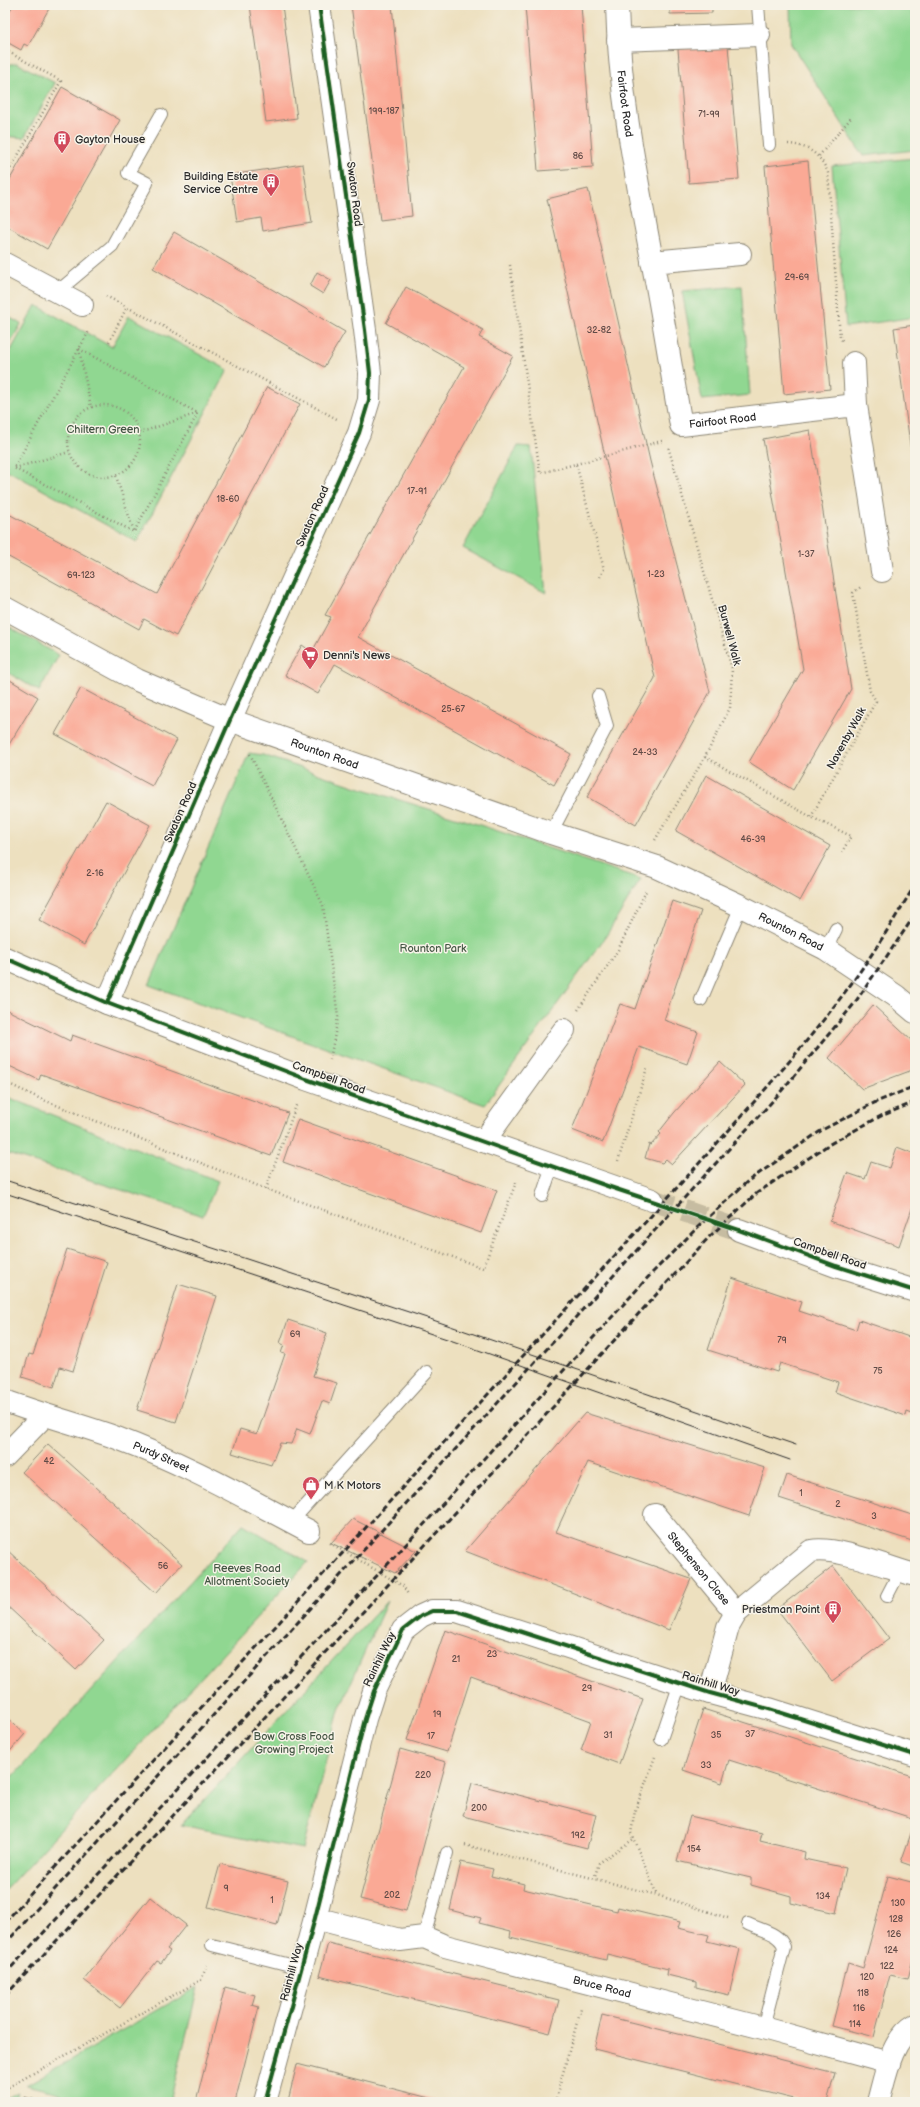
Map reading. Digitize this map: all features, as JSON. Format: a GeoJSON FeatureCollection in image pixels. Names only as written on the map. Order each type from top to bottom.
{"type":"FeatureCollection","features":[{"type":"Feature","properties":{"kind":"street","name":"Swaton Road"},"geometry":{"type":"LineString","coordinates":[[107,1003],[230,720],[360,433],[369,400],[370,373],[319,5]]}},
{"type":"Feature","properties":{"kind":"street","name":"Fairfoot Road"},"geometry":{"type":"LineString","coordinates":[[617,5],[622,95],[630,151],[652,262],[681,424],[856,405]]}},
{"type":"Feature","properties":{"kind":"street"},"geometry":{"type":"LineString","coordinates":[[618,40],[759,35]]}},
{"type":"Feature","properties":{"kind":"street"},"geometry":{"type":"LineString","coordinates":[[652,262],[740,254]]}},
{"type":"Feature","properties":{"kind":"street"},"geometry":{"type":"LineString","coordinates":[[5,264],[82,305]]}},
{"type":"Feature","properties":{"kind":"street"},"geometry":{"type":"LineString","coordinates":[[854,363],[856,405],[882,571]]}},
{"type":"Feature","properties":{"kind":"street","name":"Rounton Road"},"geometry":{"type":"LineString","coordinates":[[5,608],[137,680],[230,720],[551,833],[650,864],[741,906],[826,949],[896,996],[915,1012]]}},
{"type":"Feature","properties":{"kind":"street","name":"Campbell Road"},"geometry":{"type":"LineString","coordinates":[[5,958],[107,1003],[314,1082],[484,1141],[610,1187],[652,1200]]}},
{"type":"Feature","properties":{"kind":"street"},"geometry":{"type":"LineString","coordinates":[[484,1141],[564,1030]]}},
{"type":"Feature","properties":{"kind":"street","name":"Campbell Road"},"geometry":{"type":"LineString","coordinates":[[739,1230],[836,1266],[915,1291]]}},
{"type":"Feature","properties":{"kind":"street","name":"Purdy Street"},"geometry":{"type":"LineString","coordinates":[[5,1401],[44,1416],[117,1438],[197,1472],[300,1526]]}},
{"type":"Feature","properties":{"kind":"street"},"geometry":{"type":"LineString","coordinates":[[5,1456],[44,1416]]}},
{"type":"Feature","properties":{"kind":"street","name":"Stephenson Close"},"geometry":{"type":"LineString","coordinates":[[655,1514],[736,1613],[728,1627],[710,1693]]}},
{"type":"Feature","properties":{"kind":"street"},"geometry":{"type":"LineString","coordinates":[[736,1613],[811,1551],[820,1549],[853,1556],[907,1573]]}},
{"type":"Feature","properties":{"kind":"street","name":"Rainhill Way"},"geometry":{"type":"LineString","coordinates":[[265,2102],[302,1968],[365,1719],[374,1691],[403,1630],[421,1616],[432,1611],[457,1611],[710,1693],[769,1709],[915,1755]]}},
{"type":"Feature","properties":{"kind":"street"},"geometry":{"type":"LineString","coordinates":[[315,1918],[400,1940],[424,1937]]}},
{"type":"Feature","properties":{"kind":"street","name":"Bruce Road"},"geometry":{"type":"LineString","coordinates":[[424,1937],[445,1946],[762,2028],[889,2063]]}},
{"type":"Feature","properties":{"kind":"street"},"geometry":{"type":"LineString","coordinates":[[878,2102],[889,2063],[899,2041],[907,2029],[915,2024]]}},
{"type":"Feature","properties":{"kind":"lane"},"geometry":{"type":"LineString","coordinates":[[758,5],[759,35],[769,145]]}},
{"type":"Feature","properties":{"kind":"lane"},"geometry":{"type":"LineString","coordinates":[[57,292],[112,246],[147,183],[128,173],[161,115]]}},
{"type":"Feature","properties":{"kind":"lane"},"geometry":{"type":"LineString","coordinates":[[551,833],[607,726],[598,696]]}},
{"type":"Feature","properties":{"kind":"lane"},"geometry":{"type":"LineString","coordinates":[[702,1000],[741,906]]}},
{"type":"Feature","properties":{"kind":"lane"},"geometry":{"type":"LineString","coordinates":[[826,949],[836,928]]}},
{"type":"Feature","properties":{"kind":"lane"},"geometry":{"type":"LineString","coordinates":[[542,1196],[552,1166]]}},
{"type":"Feature","properties":{"kind":"lane"},"geometry":{"type":"LineString","coordinates":[[300,1526],[427,1372]]}},
{"type":"Feature","properties":{"kind":"lane"},"geometry":{"type":"LineString","coordinates":[[887,1596],[907,1573]]}},
{"type":"Feature","properties":{"kind":"lane"},"geometry":{"type":"LineString","coordinates":[[661,1740],[680,1683]]}},
{"type":"Feature","properties":{"kind":"lane"},"geometry":{"type":"LineString","coordinates":[[424,1937],[447,1852]]}},
{"type":"Feature","properties":{"kind":"lane"},"geometry":{"type":"LineString","coordinates":[[748,1924],[778,1937],[784,1947],[762,2028]]}},
{"type":"Feature","properties":{"kind":"lane"},"geometry":{"type":"LineString","coordinates":[[212,1945],[302,1968]]}},
{"type":"Feature","properties":{"kind":"path"},"geometry":{"type":"LineString","coordinates":[[5,50],[61,81],[5,178]]}},
{"type":"Feature","properties":{"kind":"path"},"geometry":{"type":"LineString","coordinates":[[819,156],[852,118]]}},
{"type":"Feature","properties":{"kind":"path"},"geometry":{"type":"LineString","coordinates":[[769,145],[800,145],[819,156],[828,173],[840,337],[854,363]]}},
{"type":"Feature","properties":{"kind":"path"},"geometry":{"type":"LineString","coordinates":[[5,163],[12,167]]}},
{"type":"Feature","properties":{"kind":"path"},"geometry":{"type":"LineString","coordinates":[[510,265],[540,473],[576,464],[604,569],[600,577]]}},
{"type":"Feature","properties":{"kind":"path"},"geometry":{"type":"LineString","coordinates":[[108,342],[127,307],[336,418],[360,433]]}},
{"type":"Feature","properties":{"kind":"path"},"geometry":{"type":"LineString","coordinates":[[14,468],[89,332]]}},
{"type":"Feature","properties":{"kind":"path"},"geometry":{"type":"LineString","coordinates":[[80,349],[91,407]]}},
{"type":"Feature","properties":{"kind":"path"},"geometry":{"type":"LineString","coordinates":[[80,349],[198,413]]}},
{"type":"Feature","properties":{"kind":"path"},"geometry":{"type":"LineString","coordinates":[[106,405],[121,409],[135,423],[139,432],[138,453],[133,463],[116,475],[105,478],[93,476],[82,471],[74,462],[69,452],[67,441],[74,420],[91,407],[106,405]]}},
{"type":"Feature","properties":{"kind":"path"},"geometry":{"type":"LineString","coordinates":[[139,432],[198,413]]}},
{"type":"Feature","properties":{"kind":"path"},"geometry":{"type":"LineString","coordinates":[[134,532],[198,413]]}},
{"type":"Feature","properties":{"kind":"path"},"geometry":{"type":"LineString","coordinates":[[14,468],[69,452]]}},
{"type":"Feature","properties":{"kind":"path"},"geometry":{"type":"LineString","coordinates":[[14,468],[134,532]]}},
{"type":"Feature","properties":{"kind":"path"},"geometry":{"type":"LineString","coordinates":[[116,475],[134,532]]}},
{"type":"Feature","properties":{"kind":"path"},"geometry":{"type":"LineString","coordinates":[[230,720],[249,753],[323,905],[338,1017],[333,1051],[314,1082],[266,1189]]}},
{"type":"Feature","properties":{"kind":"path"},"geometry":{"type":"LineString","coordinates":[[706,757],[811,817],[851,836],[842,852]]}},
{"type":"Feature","properties":{"kind":"path"},"geometry":{"type":"LineString","coordinates":[[564,1030],[618,950],[650,864]]}},
{"type":"Feature","properties":{"kind":"path"},"geometry":{"type":"LineString","coordinates":[[610,1187],[647,1068]]}},
{"type":"Feature","properties":{"kind":"path"},"geometry":{"type":"LineString","coordinates":[[5,1082],[41,1099],[266,1189],[483,1268],[526,1156]]}},
{"type":"Feature","properties":{"kind":"path"},"geometry":{"type":"LineString","coordinates":[[300,1526],[403,1586],[410,1597]]}},
{"type":"Feature","properties":{"kind":"path"},"geometry":{"type":"LineString","coordinates":[[657,1895],[631,1832],[635,1811],[661,1740]]}},
{"type":"Feature","properties":{"kind":"path"},"geometry":{"type":"LineString","coordinates":[[594,1879],[599,1863],[634,1838]]}},
{"type":"Feature","properties":{"kind":"path"},"geometry":{"type":"LineString","coordinates":[[447,1852],[450,1841],[657,1895],[748,1924]]}},
{"type":"Feature","properties":{"kind":"path"},"geometry":{"type":"LineString","coordinates":[[5,2090],[201,1980],[212,1945]]}},
{"type":"Feature","properties":{"kind":"path"},"geometry":{"type":"LineString","coordinates":[[555,2102],[588,1984]]}},
{"type":"Feature","properties":{"kind":"green space"},"geometry":{"type":"Polygon","coordinates":[[[790,5],[911,5],[915,25],[915,150],[863,156],[791,44],[790,5]]]}},
{"type":"Feature","properties":{"kind":"green space"},"geometry":{"type":"Polygon","coordinates":[[[17,63],[55,83],[24,138],[5,136],[5,65],[17,63]]]}},
{"type":"Feature","properties":{"kind":"green space"},"geometry":{"type":"Polygon","coordinates":[[[915,158],[915,317],[846,327],[832,166],[915,158]]]}},
{"type":"Feature","properties":{"kind":"green space"},"geometry":{"type":"Polygon","coordinates":[[[742,286],[750,395],[702,400],[682,291],[742,286]]]}},
{"type":"Feature","properties":{"kind":"green space","name":"Chiltern Green"},"geometry":{"type":"Polygon","coordinates":[[[36,305],[112,347],[129,316],[228,370],[137,542],[5,469],[5,361],[36,305]]]}},
{"type":"Feature","properties":{"kind":"green space"},"geometry":{"type":"Polygon","coordinates":[[[5,315],[21,324],[5,353],[5,315]]]}},
{"type":"Feature","properties":{"kind":"green space"},"geometry":{"type":"Polygon","coordinates":[[[518,446],[531,447],[546,593],[463,548],[518,446]]]}},
{"type":"Feature","properties":{"kind":"green space"},"geometry":{"type":"Polygon","coordinates":[[[5,625],[59,655],[39,691],[5,671],[5,625]]]}},
{"type":"Feature","properties":{"kind":"green space","name":"Rounton Park"},"geometry":{"type":"Polygon","coordinates":[[[249,753],[263,755],[641,879],[606,936],[485,1105],[149,985],[249,753]]]}},
{"type":"Feature","properties":{"kind":"green space"},"geometry":{"type":"Polygon","coordinates":[[[5,1096],[218,1181],[203,1216],[5,1153],[5,1096]]]}},
{"type":"Feature","properties":{"kind":"green space","name":"Reeves Road Allotment Society"},"geometry":{"type":"Polygon","coordinates":[[[243,1524],[308,1562],[5,1890],[5,1785],[243,1524]]]}},
{"type":"Feature","properties":{"kind":"green space","name":"Bow Cross Food Growing Project"},"geometry":{"type":"Polygon","coordinates":[[[387,1601],[339,1710],[303,1849],[181,1825],[387,1601]]]}},
{"type":"Feature","properties":{"kind":"green space"},"geometry":{"type":"Polygon","coordinates":[[[198,1987],[170,2102],[97,2102],[26,2085],[198,1987]]]}},
{"type":"Feature","properties":{"kind":"green space"},"geometry":{"type":"Polygon","coordinates":[[[18,2092],[15,2102],[5,2102],[5,2099],[18,2092]]]}},
{"type":"Feature","properties":{"kind":"building"},"geometry":{"type":"Polygon","coordinates":[[[13,5],[51,5],[28,46],[24,44],[21,50],[5,41],[5,19],[13,5]]]}},
{"type":"Feature","properties":{"kind":"building"},"geometry":{"type":"Polygon","coordinates":[[[250,5],[282,5],[297,118],[266,122],[250,5]]]}},
{"type":"Feature","properties":{"kind":"building"},"geometry":{"type":"Polygon","coordinates":[[[351,5],[392,5],[412,216],[380,220],[351,5]]]}},
{"type":"Feature","properties":{"kind":"building"},"geometry":{"type":"Polygon","coordinates":[[[525,5],[581,5],[593,167],[538,171],[525,5]]]}},
{"type":"Feature","properties":{"kind":"building"},"geometry":{"type":"Polygon","coordinates":[[[670,5],[712,5],[712,13],[670,14],[670,5]]]}},
{"type":"Feature","properties":{"kind":"building"},"geometry":{"type":"Polygon","coordinates":[[[728,45],[739,179],[689,183],[678,49],[728,45]]]}},
{"type":"Feature","properties":{"kind":"building","name":"Gayton House"},"geometry":{"type":"Polygon","coordinates":[[[62,87],[120,120],[47,249],[5,225],[5,188],[62,87]]]}},
{"type":"Feature","properties":{"kind":"building"},"geometry":{"type":"Polygon","coordinates":[[[808,161],[830,389],[784,394],[765,166],[808,161]]]}},
{"type":"Feature","properties":{"kind":"building","name":"Building Estate Service Centre"},"geometry":{"type":"Polygon","coordinates":[[[303,164],[312,223],[263,231],[261,218],[237,222],[230,175],[303,164]]]}},
{"type":"Feature","properties":{"kind":"building"},"geometry":{"type":"Polygon","coordinates":[[[588,189],[650,461],[710,692],[636,825],[587,797],[655,678],[547,199],[588,189]]]}},
{"type":"Feature","properties":{"kind":"building"},"geometry":{"type":"Polygon","coordinates":[[[174,232],[345,332],[324,367],[153,268],[174,232]]]}},
{"type":"Feature","properties":{"kind":"building"},"geometry":{"type":"Polygon","coordinates":[[[317,272],[331,280],[323,294],[310,286],[317,272]]]}},
{"type":"Feature","properties":{"kind":"building"},"geometry":{"type":"Polygon","coordinates":[[[406,287],[483,330],[479,337],[513,356],[358,637],[571,754],[554,785],[335,664],[318,694],[285,675],[302,645],[312,652],[331,617],[325,615],[464,367],[386,323],[406,287]]]}},
{"type":"Feature","properties":{"kind":"building"},"geometry":{"type":"Polygon","coordinates":[[[915,325],[915,473],[914,473],[894,328],[915,325]]]}},
{"type":"Feature","properties":{"kind":"building"},"geometry":{"type":"Polygon","coordinates":[[[267,387],[300,404],[176,636],[144,619],[139,629],[5,555],[5,512],[157,594],[267,387]]]}},
{"type":"Feature","properties":{"kind":"building"},"geometry":{"type":"Polygon","coordinates":[[[810,430],[851,689],[793,790],[749,762],[803,669],[763,439],[810,430]]]}},
{"type":"Feature","properties":{"kind":"building"},"geometry":{"type":"Polygon","coordinates":[[[5,677],[38,697],[5,751],[5,677]]]}},
{"type":"Feature","properties":{"kind":"building"},"geometry":{"type":"Polygon","coordinates":[[[81,688],[177,740],[152,786],[55,734],[81,688]]]}},
{"type":"Feature","properties":{"kind":"building"},"geometry":{"type":"Polygon","coordinates":[[[706,775],[830,846],[800,901],[676,831],[706,775]]]}},
{"type":"Feature","properties":{"kind":"building"},"geometry":{"type":"Polygon","coordinates":[[[106,801],[150,825],[84,945],[39,920],[106,801]]]}},
{"type":"Feature","properties":{"kind":"building"},"geometry":{"type":"Polygon","coordinates":[[[672,901],[701,911],[664,1020],[698,1032],[687,1064],[639,1047],[603,1142],[572,1130],[620,1004],[635,1009],[672,901]]]}},
{"type":"Feature","properties":{"kind":"building"},"geometry":{"type":"Polygon","coordinates":[[[873,1005],[911,1040],[915,1048],[915,1069],[862,1089],[829,1058],[873,1005]]]}},
{"type":"Feature","properties":{"kind":"building"},"geometry":{"type":"Polygon","coordinates":[[[5,1009],[70,1041],[72,1035],[288,1113],[271,1156],[41,1074],[39,1080],[5,1064],[5,1009]]]}},
{"type":"Feature","properties":{"kind":"building"},"geometry":{"type":"Polygon","coordinates":[[[720,1062],[745,1085],[672,1164],[666,1159],[662,1163],[645,1158],[649,1144],[651,1145],[661,1134],[659,1132],[674,1113],[720,1062]]]}},
{"type":"Feature","properties":{"kind":"building"},"geometry":{"type":"Polygon","coordinates":[[[298,1119],[497,1190],[481,1233],[283,1162],[298,1119]]]}},
{"type":"Feature","properties":{"kind":"building"},"geometry":{"type":"Polygon","coordinates":[[[897,1147],[915,1154],[915,1200],[899,1246],[830,1221],[847,1173],[865,1179],[871,1162],[890,1168],[897,1147]]]}},
{"type":"Feature","properties":{"kind":"building"},"geometry":{"type":"Polygon","coordinates":[[[67,1249],[107,1262],[73,1371],[60,1367],[54,1387],[22,1377],[29,1354],[33,1355],[67,1249]]]}},
{"type":"Feature","properties":{"kind":"building"},"geometry":{"type":"Polygon","coordinates":[[[732,1278],[802,1302],[799,1311],[856,1330],[859,1320],[915,1339],[913,1373],[915,1373],[915,1415],[907,1412],[906,1416],[835,1392],[838,1382],[780,1363],[777,1372],[708,1350],[732,1278]]]}},
{"type":"Feature","properties":{"kind":"building"},"geometry":{"type":"Polygon","coordinates":[[[178,1284],[217,1296],[176,1422],[137,1410],[178,1284]]]}},
{"type":"Feature","properties":{"kind":"building"},"geometry":{"type":"Polygon","coordinates":[[[288,1320],[327,1333],[313,1376],[337,1383],[330,1404],[322,1401],[310,1434],[297,1429],[291,1444],[280,1443],[271,1465],[232,1453],[240,1429],[257,1434],[285,1354],[281,1353],[284,1345],[280,1343],[288,1320]]]}},
{"type":"Feature","properties":{"kind":"building"},"geometry":{"type":"Polygon","coordinates":[[[585,1413],[765,1468],[749,1516],[588,1462],[556,1532],[691,1579],[669,1630],[465,1551],[585,1413]]]}},
{"type":"Feature","properties":{"kind":"building"},"geometry":{"type":"Polygon","coordinates":[[[48,1444],[182,1564],[156,1593],[22,1472],[48,1444]]]}},
{"type":"Feature","properties":{"kind":"building"},"geometry":{"type":"Polygon","coordinates":[[[787,1475],[915,1516],[915,1542],[779,1498],[787,1475]]]}},
{"type":"Feature","properties":{"kind":"building"},"geometry":{"type":"Polygon","coordinates":[[[353,1519],[416,1551],[395,1573],[331,1543],[353,1519]]]}},
{"type":"Feature","properties":{"kind":"building"},"geometry":{"type":"Polygon","coordinates":[[[5,1548],[104,1640],[76,1670],[5,1604],[5,1548]]]}},
{"type":"Feature","properties":{"kind":"building","name":"Priestman Point"},"geometry":{"type":"Polygon","coordinates":[[[833,1566],[889,1639],[832,1681],[777,1609],[833,1566]]]}},
{"type":"Feature","properties":{"kind":"building"},"geometry":{"type":"Polygon","coordinates":[[[445,1630],[643,1699],[619,1764],[581,1750],[591,1721],[471,1677],[447,1752],[407,1740],[445,1630]]]}},
{"type":"Feature","properties":{"kind":"building"},"geometry":{"type":"Polygon","coordinates":[[[703,1709],[915,1777],[915,1819],[729,1760],[722,1783],[683,1770],[703,1709]]]}},
{"type":"Feature","properties":{"kind":"building"},"geometry":{"type":"Polygon","coordinates":[[[5,1716],[25,1734],[5,1757],[5,1716]]]}},
{"type":"Feature","properties":{"kind":"building"},"geometry":{"type":"Polygon","coordinates":[[[400,1749],[446,1762],[406,1911],[360,1899],[400,1749]]]}},
{"type":"Feature","properties":{"kind":"building"},"geometry":{"type":"Polygon","coordinates":[[[472,1783],[596,1815],[587,1848],[463,1816],[472,1783]]]}},
{"type":"Feature","properties":{"kind":"building"},"geometry":{"type":"Polygon","coordinates":[[[690,1816],[762,1833],[760,1841],[805,1852],[804,1859],[846,1868],[836,1913],[791,1903],[791,1896],[751,1885],[751,1878],[677,1861],[690,1816]]]}},
{"type":"Feature","properties":{"kind":"building"},"geometry":{"type":"Polygon","coordinates":[[[915,1822],[915,1867],[901,1862],[915,1822]]]}},
{"type":"Feature","properties":{"kind":"building"},"geometry":{"type":"Polygon","coordinates":[[[461,1862],[493,1869],[491,1876],[524,1884],[523,1889],[617,1911],[618,1907],[680,1922],[678,1928],[709,1935],[707,1941],[740,1949],[729,1995],[696,1987],[696,1982],[667,1975],[668,1969],[607,1954],[606,1960],[510,1937],[511,1931],[479,1923],[481,1918],[450,1910],[461,1862]]]}},
{"type":"Feature","properties":{"kind":"building"},"geometry":{"type":"Polygon","coordinates":[[[220,1864],[288,1881],[277,1925],[208,1907],[220,1864]]]}},
{"type":"Feature","properties":{"kind":"building"},"geometry":{"type":"Polygon","coordinates":[[[888,1876],[915,1883],[915,1951],[908,1979],[890,1975],[874,2037],[832,2026],[848,1963],[863,1968],[888,1876]]]}},
{"type":"Feature","properties":{"kind":"building"},"geometry":{"type":"Polygon","coordinates":[[[150,1897],[186,1925],[167,1949],[170,1951],[161,1963],[157,1961],[120,2008],[84,1980],[150,1897]]]}},
{"type":"Feature","properties":{"kind":"building"},"geometry":{"type":"Polygon","coordinates":[[[328,1943],[559,2000],[550,2033],[319,1976],[328,1943]]]}},
{"type":"Feature","properties":{"kind":"building"},"geometry":{"type":"Polygon","coordinates":[[[225,1987],[255,1995],[252,2005],[259,2007],[235,2102],[196,2102],[225,1987]]]}},
{"type":"Feature","properties":{"kind":"building"},"geometry":{"type":"Polygon","coordinates":[[[602,2015],[835,2073],[827,2102],[806,2102],[594,2049],[602,2015]]]}},
{"type":"Feature","properties":{"kind":"building"},"geometry":{"type":"Polygon","coordinates":[[[297,2064],[441,2101],[441,2102],[288,2101],[297,2064]]]}},
{"type":"Feature","properties":{"kind":"building"},"geometry":{"type":"Polygon","coordinates":[[[24,2097],[41,2101],[41,2102],[23,2102],[24,2097]]]}},
{"type":"Feature","properties":{"kind":"tunnel"},"geometry":{"type":"LineString","coordinates":[[652,1200],[739,1230]]}},
{"type":"Feature","properties":{"kind":"tram line"},"geometry":{"type":"LineString","coordinates":[[5,1180],[433,1320],[796,1445]]}},
{"type":"Feature","properties":{"kind":"tram line"},"geometry":{"type":"LineString","coordinates":[[5,1193],[447,1339],[790,1460]]}},
{"type":"Feature","properties":{"kind":"railway"},"geometry":{"type":"LineString","coordinates":[[5,1922],[770,1084],[852,983],[880,942],[915,885]]}},
{"type":"Feature","properties":{"kind":"railway"},"geometry":{"type":"LineString","coordinates":[[5,1944],[778,1095],[854,1004],[915,915]]}},
{"type":"Feature","properties":{"kind":"railway"},"geometry":{"type":"LineString","coordinates":[[5,1974],[400,1551],[651,1274],[699,1226],[748,1181],[822,1130],[874,1103],[915,1086]]}},
{"type":"Feature","properties":{"kind":"railway"},"geometry":{"type":"LineString","coordinates":[[5,1996],[509,1455],[710,1236],[757,1193],[828,1145],[881,1116],[915,1102]]}},
{"type":"Feature","properties":{"kind":"cycle path"},"geometry":{"type":"LineString","coordinates":[[107,1003],[230,720],[359,433],[369,400],[370,373],[365,330],[319,5]]}},
{"type":"Feature","properties":{"kind":"cycle path"},"geometry":{"type":"LineString","coordinates":[[5,958],[107,1003],[306,1079],[610,1187],[739,1230],[836,1266],[915,1291]]}},
{"type":"Feature","properties":{"kind":"cycle path"},"geometry":{"type":"LineString","coordinates":[[265,2102],[315,1918],[365,1719],[374,1691],[403,1630],[421,1616],[432,1611],[457,1611],[710,1693],[769,1709],[915,1755]]}},
{"type":"Feature","properties":{"kind":"place","name":"Gayton House"},"geometry":{"type":"Point","coordinates":[62,154]}},
{"type":"Feature","properties":{"kind":"place","name":"Building Estate Service Centre"},"geometry":{"type":"Point","coordinates":[271,197]}},
{"type":"Feature","properties":{"kind":"place","name":"Denni's News"},"geometry":{"type":"Point","coordinates":[310,670]}},
{"type":"Feature","properties":{"kind":"place","name":"M K Motors"},"geometry":{"type":"Point","coordinates":[311,1500]}},
{"type":"Feature","properties":{"kind":"place","name":"Priestman Point"},"geometry":{"type":"Point","coordinates":[833,1624]}}]}
